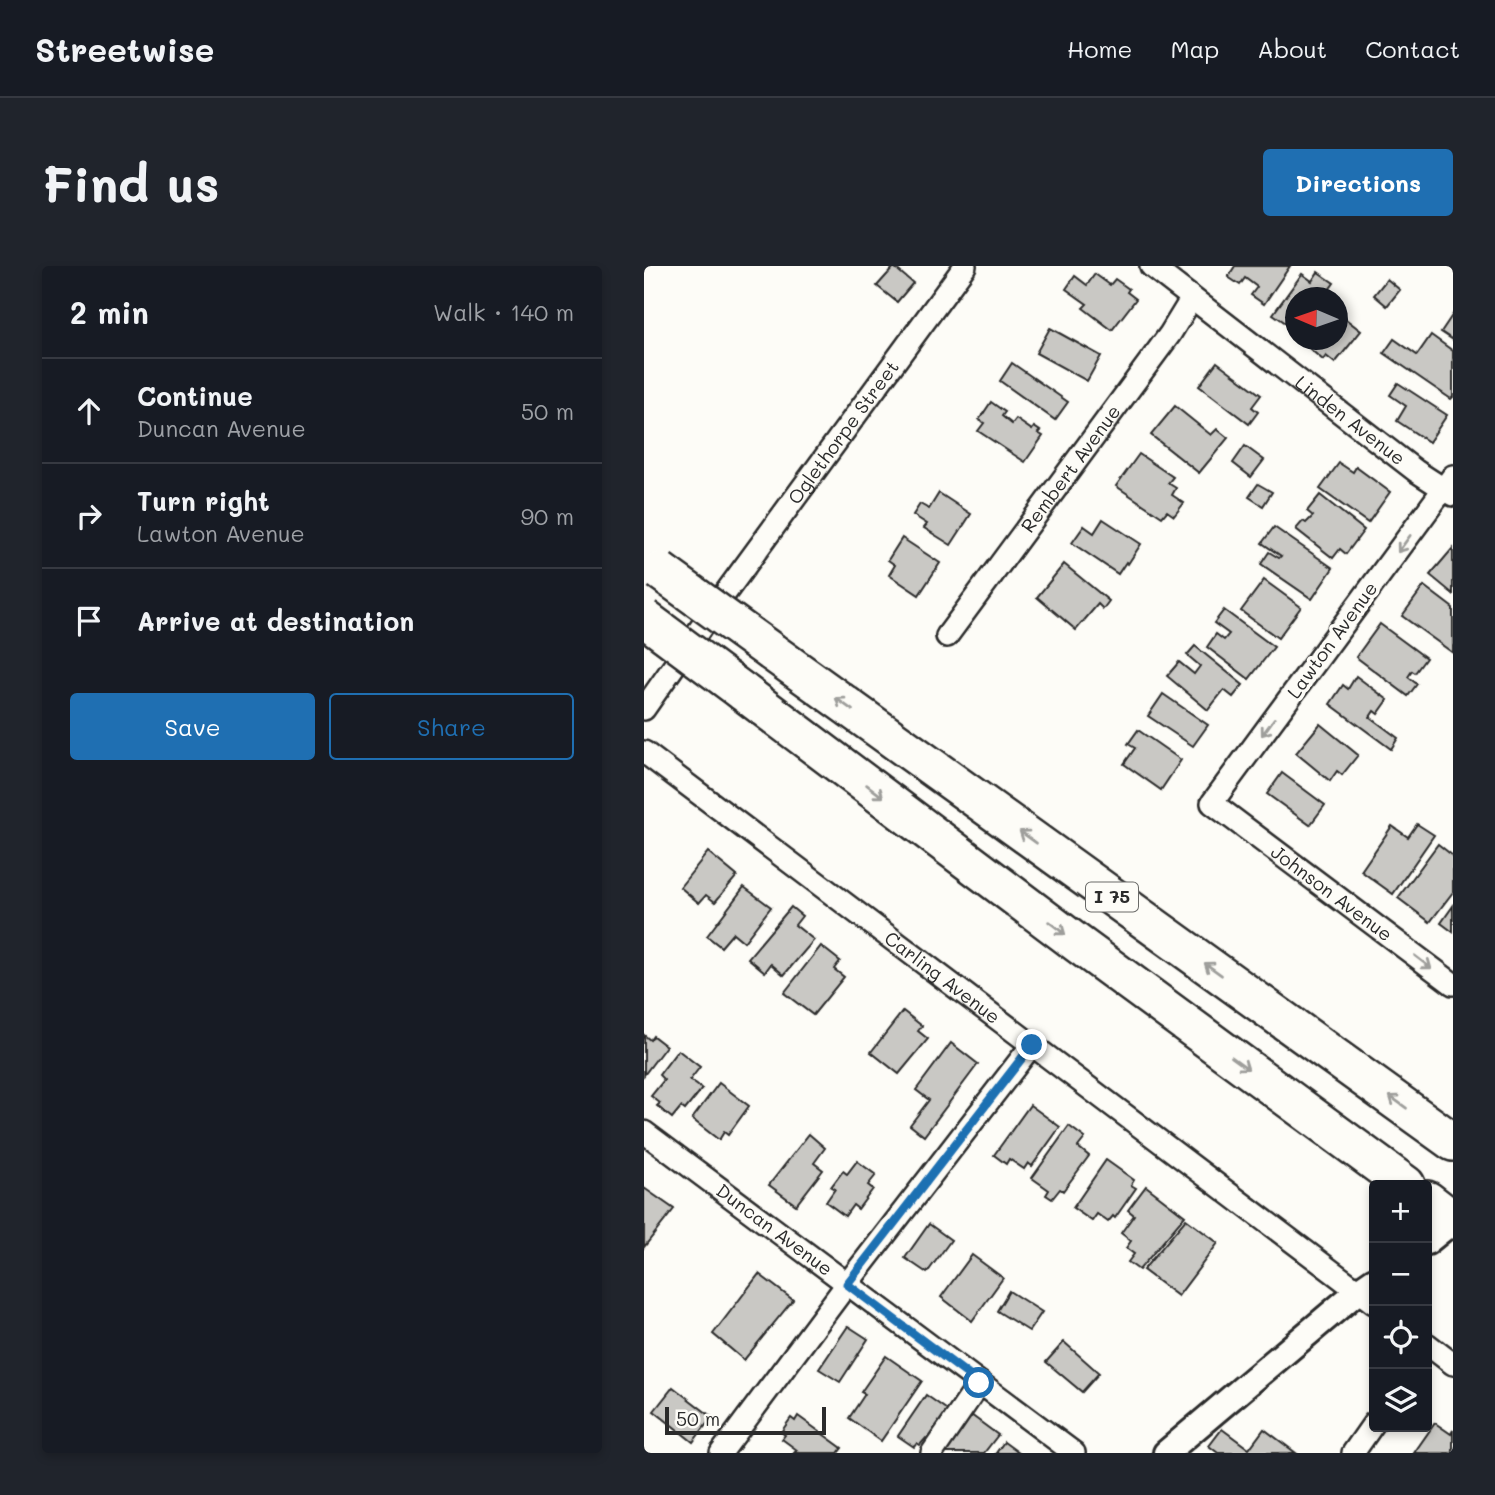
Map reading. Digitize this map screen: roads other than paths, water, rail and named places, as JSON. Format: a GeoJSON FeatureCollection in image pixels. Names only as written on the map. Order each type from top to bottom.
{"type":"FeatureCollection","features":[{"type":"Feature","properties":{"kind":"highway","name":"I 75"},"geometry":{"type":"LineString","coordinates":[[652,565],[1453,1142]]}},
{"type":"Feature","properties":{"kind":"highway"},"geometry":{"type":"LineString","coordinates":[[644,618],[1078,944],[1399,1180]]}},
{"type":"Feature","properties":{"kind":"highway"},"geometry":{"type":"LineString","coordinates":[[1432,1204],[1453,1220]]}},
{"type":"Feature","properties":{"kind":"street","name":"Oglethorpe Street"},"geometry":{"type":"LineString","coordinates":[[644,709],[721,599],[965,266]]}},
{"type":"Feature","properties":{"kind":"street","name":"Linden Avenue"},"geometry":{"type":"LineString","coordinates":[[1151,266],[1416,471],[1450,487]]}},
{"type":"Feature","properties":{"kind":"street","name":"Rembert Avenue"},"geometry":{"type":"LineString","coordinates":[[947,636],[1170,334],[1192,298]]}},
{"type":"Feature","properties":{"kind":"street","name":"Lawton Avenue"},"geometry":{"type":"LineString","coordinates":[[1212,803],[1450,487]]}},
{"type":"Feature","properties":{"kind":"street","name":"Carling Avenue"},"geometry":{"type":"LineString","coordinates":[[644,752],[1032,1045],[1369,1292]]}},
{"type":"Feature","properties":{"kind":"street","name":"Johnson Avenue"},"geometry":{"type":"LineString","coordinates":[[1212,803],[1453,984]]}},
{"type":"Feature","properties":{"kind":"street"},"geometry":{"type":"LineString","coordinates":[[721,1453],[847,1284],[1032,1045]]}},
{"type":"Feature","properties":{"kind":"street","name":"Duncan Avenue"},"geometry":{"type":"LineString","coordinates":[[644,1132],[1073,1453]]}},
{"type":"Feature","properties":{"kind":"street"},"geometry":{"type":"LineString","coordinates":[[1432,1238],[1453,1220]]}},
{"type":"Feature","properties":{"kind":"street"},"geometry":{"type":"LineString","coordinates":[[1166,1453],[1369,1292]]}},
{"type":"Feature","properties":{"kind":"street"},"geometry":{"type":"LineString","coordinates":[[1432,1351],[1453,1364]]}},
{"type":"Feature","properties":{"kind":"street"},"geometry":{"type":"LineString","coordinates":[[932,1453],[979,1383]]}},
{"type":"Feature","properties":{"kind":"street"},"geometry":{"type":"LineString","coordinates":[[1353,1453],[1369,1430]]}}]}
